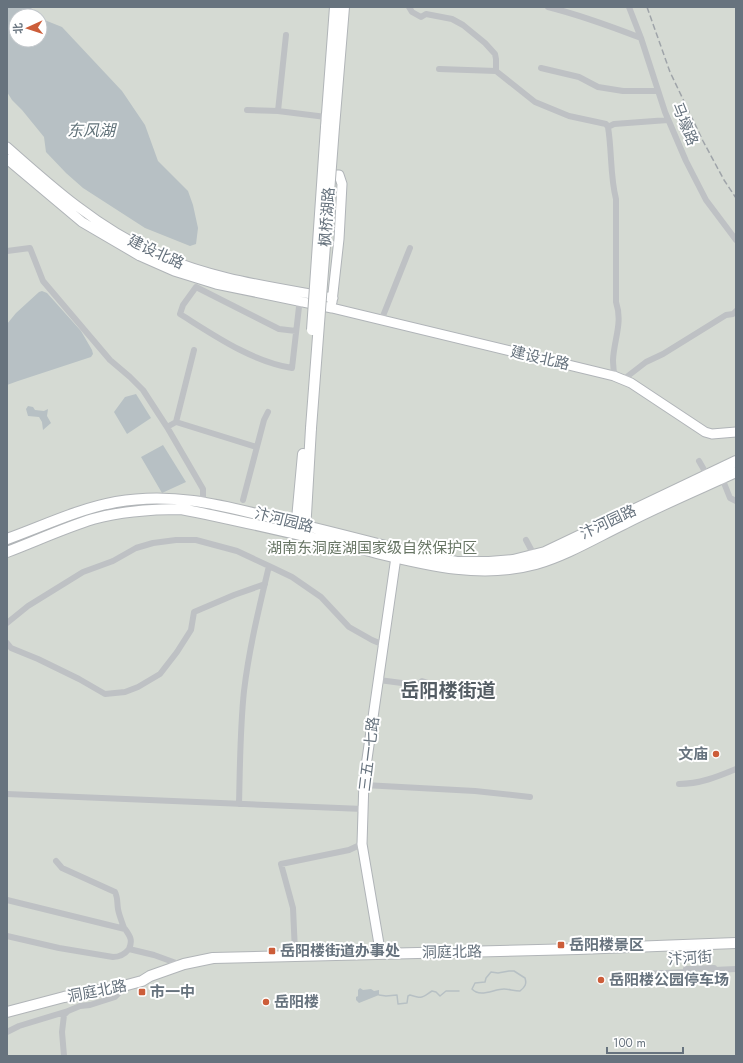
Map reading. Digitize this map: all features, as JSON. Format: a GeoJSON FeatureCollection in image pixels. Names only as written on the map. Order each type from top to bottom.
{"type":"FeatureCollection","features":[{"type":"Feature","properties":{"kind":"main road","name":"枫桥湖路"},"geometry":{"type":"LineString","coordinates":[[308,427],[329,123],[335,7]]}},
{"type":"Feature","properties":{"kind":"main road","name":"枫桥湖路"},"geometry":{"type":"LineString","coordinates":[[308,427],[330,175],[329,123],[344,7]]}},
{"type":"Feature","properties":{"kind":"main road","name":"建设北路"},"geometry":{"type":"LineString","coordinates":[[7,147],[56,190],[87,214],[153,253],[173,261],[300,297],[332,308],[614,376],[624,380],[705,432],[712,434],[736,432]]}},
{"type":"Feature","properties":{"kind":"main road"},"geometry":{"type":"LineString","coordinates":[[7,159],[82,222],[140,256],[174,271],[224,286],[300,297]]}},
{"type":"Feature","properties":{"kind":"main road"},"geometry":{"type":"LineString","coordinates":[[330,175],[339,176],[342,184],[340,238],[332,308]]}},
{"type":"Feature","properties":{"kind":"main road","name":"建设北路"},"geometry":{"type":"LineString","coordinates":[[300,297],[333,298]]}},
{"type":"Feature","properties":{"kind":"main road"},"geometry":{"type":"LineString","coordinates":[[300,535],[308,427]]}},
{"type":"Feature","properties":{"kind":"main road","name":"汴河园路"},"geometry":{"type":"LineString","coordinates":[[7,552],[94,519],[134,510],[181,509],[300,535],[366,545],[457,562],[513,560],[545,552],[736,462]]}},
{"type":"Feature","properties":{"kind":"main road","name":"汴河园路"},"geometry":{"type":"LineString","coordinates":[[7,539],[88,509],[116,502],[175,498],[203,501],[301,524],[366,545],[396,557],[459,570],[482,571],[509,569],[536,564],[554,558],[645,513],[736,472]]}},
{"type":"Feature","properties":{"kind":"main road","name":"三五一七路"},"geometry":{"type":"LineString","coordinates":[[380,950],[362,844],[363,809],[364,785],[396,557]]}},
{"type":"Feature","properties":{"kind":"main road","name":"洞庭北路"},"geometry":{"type":"LineString","coordinates":[[7,1011],[137,977],[176,963],[223,954],[578,946],[736,939]]}},
{"type":"Feature","properties":{"kind":"main road","name":"洞庭北路"},"geometry":{"type":"LineString","coordinates":[[7,1011],[64,997],[127,985],[142,981],[150,976],[184,964],[223,957],[578,949],[736,943]]}},
{"type":"Feature","properties":{"kind":"street"},"geometry":{"type":"LineString","coordinates":[[409,7],[412,12],[421,17],[426,14],[452,19],[463,25],[485,43],[495,54],[496,71]]}},
{"type":"Feature","properties":{"kind":"street"},"geometry":{"type":"LineString","coordinates":[[548,7],[600,23],[641,38]]}},
{"type":"Feature","properties":{"kind":"street","name":"马壕路"},"geometry":{"type":"LineString","coordinates":[[629,7],[641,38],[668,120],[686,161],[706,200],[736,240]]}},
{"type":"Feature","properties":{"kind":"street"},"geometry":{"type":"LineString","coordinates":[[278,111],[286,35]]}},
{"type":"Feature","properties":{"kind":"street"},"geometry":{"type":"LineString","coordinates":[[541,68],[579,77],[598,87],[623,91],[658,91]]}},
{"type":"Feature","properties":{"kind":"street"},"geometry":{"type":"LineString","coordinates":[[439,69],[496,71],[535,102],[569,116],[606,124],[608,127],[611,142],[613,187],[616,199],[616,302],[620,312],[613,360],[614,376]]}},
{"type":"Feature","properties":{"kind":"street"},"geometry":{"type":"LineString","coordinates":[[247,110],[278,111],[329,123]]}},
{"type":"Feature","properties":{"kind":"street"},"geometry":{"type":"LineString","coordinates":[[608,127],[614,124],[668,120]]}},
{"type":"Feature","properties":{"kind":"street"},"geometry":{"type":"LineString","coordinates":[[7,251],[30,248],[43,281],[110,360],[143,390],[167,427],[203,489],[203,501]]}},
{"type":"Feature","properties":{"kind":"street"},"geometry":{"type":"LineString","coordinates":[[382,321],[410,248]]}},
{"type":"Feature","properties":{"kind":"street"},"geometry":{"type":"LineString","coordinates":[[296,331],[279,329],[196,287],[180,314],[243,352],[292,368],[300,297]]}},
{"type":"Feature","properties":{"kind":"street"},"geometry":{"type":"LineString","coordinates":[[624,380],[646,362],[663,354],[726,315],[733,314],[736,311]]}},
{"type":"Feature","properties":{"kind":"street"},"geometry":{"type":"LineString","coordinates":[[176,422],[194,350]]}},
{"type":"Feature","properties":{"kind":"street"},"geometry":{"type":"LineString","coordinates":[[243,500],[256,447],[268,412]]}},
{"type":"Feature","properties":{"kind":"street"},"geometry":{"type":"LineString","coordinates":[[167,427],[176,422],[256,447]]}},
{"type":"Feature","properties":{"kind":"street"},"geometry":{"type":"LineString","coordinates":[[699,461],[707,475]]}},
{"type":"Feature","properties":{"kind":"street"},"geometry":{"type":"LineString","coordinates":[[722,478],[730,498],[736,501]]}},
{"type":"Feature","properties":{"kind":"street"},"geometry":{"type":"LineString","coordinates":[[7,623],[28,606],[83,572],[113,561],[136,548],[153,543],[176,540],[196,540],[237,551],[292,577],[321,597],[349,627],[384,645]]}},
{"type":"Feature","properties":{"kind":"street"},"geometry":{"type":"LineString","coordinates":[[526,540],[534,555]]}},
{"type":"Feature","properties":{"kind":"street"},"geometry":{"type":"LineString","coordinates":[[239,804],[240,749],[244,692],[251,647],[269,566]]}},
{"type":"Feature","properties":{"kind":"street"},"geometry":{"type":"LineString","coordinates":[[7,643],[11,648],[79,679],[105,694],[126,692],[160,674],[177,652],[190,630],[194,612],[265,584]]}},
{"type":"Feature","properties":{"kind":"street"},"geometry":{"type":"LineString","coordinates":[[379,680],[417,685]]}},
{"type":"Feature","properties":{"kind":"street"},"geometry":{"type":"LineString","coordinates":[[679,784],[690,784],[703,781],[736,769]]}},
{"type":"Feature","properties":{"kind":"street"},"geometry":{"type":"LineString","coordinates":[[364,785],[475,791],[530,797]]}},
{"type":"Feature","properties":{"kind":"street"},"geometry":{"type":"LineString","coordinates":[[7,794],[363,809]]}},
{"type":"Feature","properties":{"kind":"street"},"geometry":{"type":"LineString","coordinates":[[295,952],[293,908],[281,864],[349,850],[362,844]]}},
{"type":"Feature","properties":{"kind":"street"},"geometry":{"type":"LineString","coordinates":[[7,936],[59,948],[113,957],[120,957],[129,949],[131,945],[131,936],[124,928],[118,907],[118,899],[115,892],[62,868],[56,861]]}},
{"type":"Feature","properties":{"kind":"street"},"geometry":{"type":"LineString","coordinates":[[7,900],[124,928]]}},
{"type":"Feature","properties":{"kind":"street"},"geometry":{"type":"LineString","coordinates":[[129,949],[154,955],[176,963]]}},
{"type":"Feature","properties":{"kind":"street","name":"汴河街"},"geometry":{"type":"LineString","coordinates":[[645,974],[686,972],[686,969],[736,969]]}},
{"type":"Feature","properties":{"kind":"street"},"geometry":{"type":"LineString","coordinates":[[7,1032],[19,1026],[80,1006],[90,1005],[115,998],[127,985]]}},
{"type":"Feature","properties":{"kind":"street"},"geometry":{"type":"LineString","coordinates":[[64,1056],[62,1032],[63,1019],[64,1014],[68,1011]]}},
{"type":"Feature","properties":{"kind":"green space","name":"湖南东洞庭湖国家级自然保护区"},"geometry":{"type":"Polygon","coordinates":[[[7,7],[736,7],[736,1056],[7,1056],[7,7]]]}},
{"type":"Feature","properties":{"kind":"water","name":"东风湖"},"geometry":{"type":"Polygon","coordinates":[[[7,7],[30,7],[31,8],[8,8],[8,48],[48,48],[48,21],[62,27],[122,91],[145,125],[158,161],[188,191],[198,228],[196,244],[190,246],[145,228],[83,188],[46,152],[44,137],[12,100],[7,92],[7,7]]]}},
{"type":"Feature","properties":{"kind":"water"},"geometry":{"type":"Polygon","coordinates":[[[42,291],[47,293],[81,331],[93,354],[91,357],[7,385],[7,324],[16,313],[42,291]]]}},
{"type":"Feature","properties":{"kind":"water"},"geometry":{"type":"Polygon","coordinates":[[[136,394],[151,418],[127,434],[114,412],[125,397],[136,394]]]}},
{"type":"Feature","properties":{"kind":"water"},"geometry":{"type":"Polygon","coordinates":[[[28,406],[33,407],[35,410],[44,411],[48,409],[47,416],[51,423],[43,430],[42,422],[39,417],[28,416],[26,409],[28,406]]]}},
{"type":"Feature","properties":{"kind":"water"},"geometry":{"type":"Polygon","coordinates":[[[163,445],[186,482],[162,493],[141,457],[163,445]]]}},
{"type":"Feature","properties":{"kind":"water"},"geometry":{"type":"Polygon","coordinates":[[[360,988],[363,990],[379,990],[379,995],[359,1003],[356,1000],[356,997],[358,996],[358,990],[360,988]]]}},
{"type":"Feature","properties":{"kind":"waterway"},"geometry":{"type":"LineString","coordinates":[[509,971],[514,971],[525,978],[525,985],[520,991],[500,989],[479,993],[472,989],[475,983],[485,982],[486,978],[491,972],[498,973],[509,971]]}},
{"type":"Feature","properties":{"kind":"waterway"},"geometry":{"type":"LineString","coordinates":[[379,995],[397,995],[398,1004],[407,1003],[408,996],[410,995],[422,997],[432,991],[436,992],[440,996],[446,991],[459,991]]}},
{"type":"Feature","properties":{"kind":"railway"},"geometry":{"type":"LineString","coordinates":[[647,7],[670,72],[703,141],[724,180],[736,198]]}},
{"type":"Feature","properties":{"kind":"place","name":"文庙"},"geometry":{"type":"Point","coordinates":[716,754]}},
{"type":"Feature","properties":{"kind":"place","name":"岳阳楼景区"},"geometry":{"type":"Point","coordinates":[561,945]}},
{"type":"Feature","properties":{"kind":"place","name":"岳阳楼街道办事处"},"geometry":{"type":"Point","coordinates":[272,951]}},
{"type":"Feature","properties":{"kind":"place","name":"岳阳楼公园停车场"},"geometry":{"type":"Point","coordinates":[601,980]}},
{"type":"Feature","properties":{"kind":"place","name":"市一中"},"geometry":{"type":"Point","coordinates":[142,992]}},
{"type":"Feature","properties":{"kind":"place","name":"岳阳楼"},"geometry":{"type":"Point","coordinates":[266,1002]}},
{"type":"Feature","properties":{"kind":"district","name":"岳阳楼街道"},"geometry":{"type":"Point","coordinates":[448,690]}}]}
